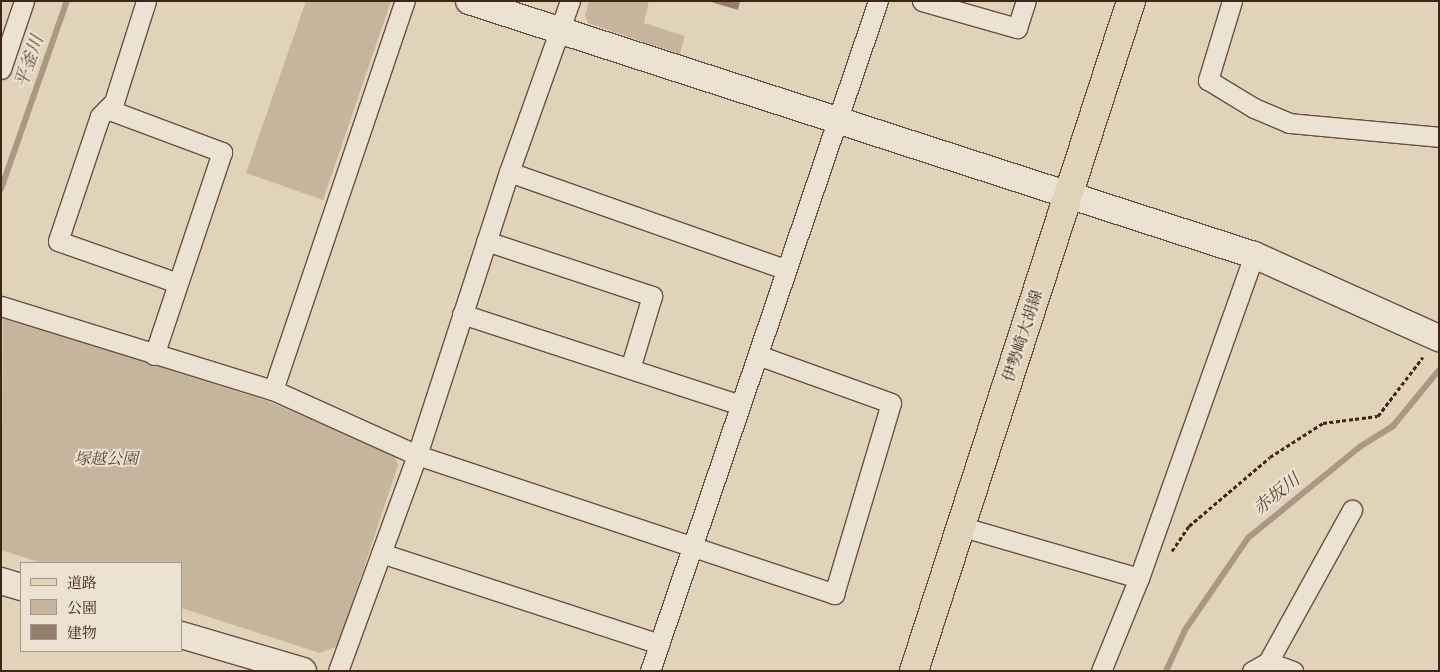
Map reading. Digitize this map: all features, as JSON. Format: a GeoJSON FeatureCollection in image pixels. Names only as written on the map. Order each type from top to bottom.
{"type":"FeatureCollection","features":[{"type":"Feature","properties":{"kind":"main road","name":"伊勢崎大胡線"},"geometry":{"type":"LineString","coordinates":[[914,671],[963,528],[1067,196],[1131,1]]}},
{"type":"Feature","properties":{"kind":"street"},"geometry":{"type":"LineString","coordinates":[[1,69],[24,1]]}},
{"type":"Feature","properties":{"kind":"street"},"geometry":{"type":"LineString","coordinates":[[146,1],[114,102],[100,116],[58,241],[178,283]]}},
{"type":"Feature","properties":{"kind":"street"},"geometry":{"type":"LineString","coordinates":[[273,390],[405,1]]}},
{"type":"Feature","properties":{"kind":"street"},"geometry":{"type":"LineString","coordinates":[[468,1],[560,29],[1067,196],[1254,255],[1438,338]]}},
{"type":"Feature","properties":{"kind":"street"},"geometry":{"type":"LineString","coordinates":[[338,671],[417,454],[486,241],[570,1]]}},
{"type":"Feature","properties":{"kind":"street"},"geometry":{"type":"LineString","coordinates":[[650,671],[695,546],[786,269],[840,120],[878,1]]}},
{"type":"Feature","properties":{"kind":"street"},"geometry":{"type":"LineString","coordinates":[[922,1],[1017,28],[1026,1]]}},
{"type":"Feature","properties":{"kind":"street"},"geometry":{"type":"LineString","coordinates":[[1232,1],[1208,80],[1254,108],[1289,123],[1439,137]]}},
{"type":"Feature","properties":{"kind":"street"},"geometry":{"type":"LineString","coordinates":[[107,109],[222,152],[154,355]]}},
{"type":"Feature","properties":{"kind":"street"},"geometry":{"type":"LineString","coordinates":[[510,172],[786,269]]}},
{"type":"Feature","properties":{"kind":"street"},"geometry":{"type":"LineString","coordinates":[[486,241],[652,296],[630,369]]}},
{"type":"Feature","properties":{"kind":"street"},"geometry":{"type":"LineString","coordinates":[[1100,671],[1139,578],[1254,255]]}},
{"type":"Feature","properties":{"kind":"street"},"geometry":{"type":"LineString","coordinates":[[1,306],[154,355],[273,390],[417,454],[834,594],[891,403],[758,355]]}},
{"type":"Feature","properties":{"kind":"street"},"geometry":{"type":"LineString","coordinates":[[462,314],[740,405]]}},
{"type":"Feature","properties":{"kind":"street"},"geometry":{"type":"LineString","coordinates":[[1293,671],[1260,666],[1352,510]]}},
{"type":"Feature","properties":{"kind":"street"},"geometry":{"type":"LineString","coordinates":[[963,528],[1139,578]]}},
{"type":"Feature","properties":{"kind":"street"},"geometry":{"type":"LineString","coordinates":[[381,553],[660,644]]}},
{"type":"Feature","properties":{"kind":"street"},"geometry":{"type":"LineString","coordinates":[[1,581],[20,587]]}},
{"type":"Feature","properties":{"kind":"street"},"geometry":{"type":"LineString","coordinates":[[182,635],[302,671]]}},
{"type":"Feature","properties":{"kind":"path"},"geometry":{"type":"LineString","coordinates":[[1171,552],[1190,526],[1278,452],[1323,423],[1378,416],[1438,338]]}},
{"type":"Feature","properties":{"kind":"green space"},"geometry":{"type":"Polygon","coordinates":[[[306,1],[391,1],[323,200],[246,173],[306,1]]]}},
{"type":"Feature","properties":{"kind":"green space"},"geometry":{"type":"Polygon","coordinates":[[[589,1],[649,1],[644,23],[685,36],[680,54],[588,23],[585,15],[589,1]]]}},
{"type":"Feature","properties":{"kind":"green space","name":"塚越公園"},"geometry":{"type":"Polygon","coordinates":[[[3,317],[265,400],[393,453],[398,465],[338,646],[320,653],[182,608],[182,562],[39,562],[1,550],[3,317]]]}},
{"type":"Feature","properties":{"kind":"building"},"geometry":{"type":"Polygon","coordinates":[[[708,1],[740,1],[738,10],[708,1]]]}},
{"type":"Feature","properties":{"kind":"waterway","name":"平釜川"},"geometry":{"type":"LineString","coordinates":[[1,189],[67,1]]}},
{"type":"Feature","properties":{"kind":"waterway","name":"赤坂川"},"geometry":{"type":"LineString","coordinates":[[1166,671],[1185,630],[1248,538],[1361,446],[1393,426],[1439,370]]}}]}
